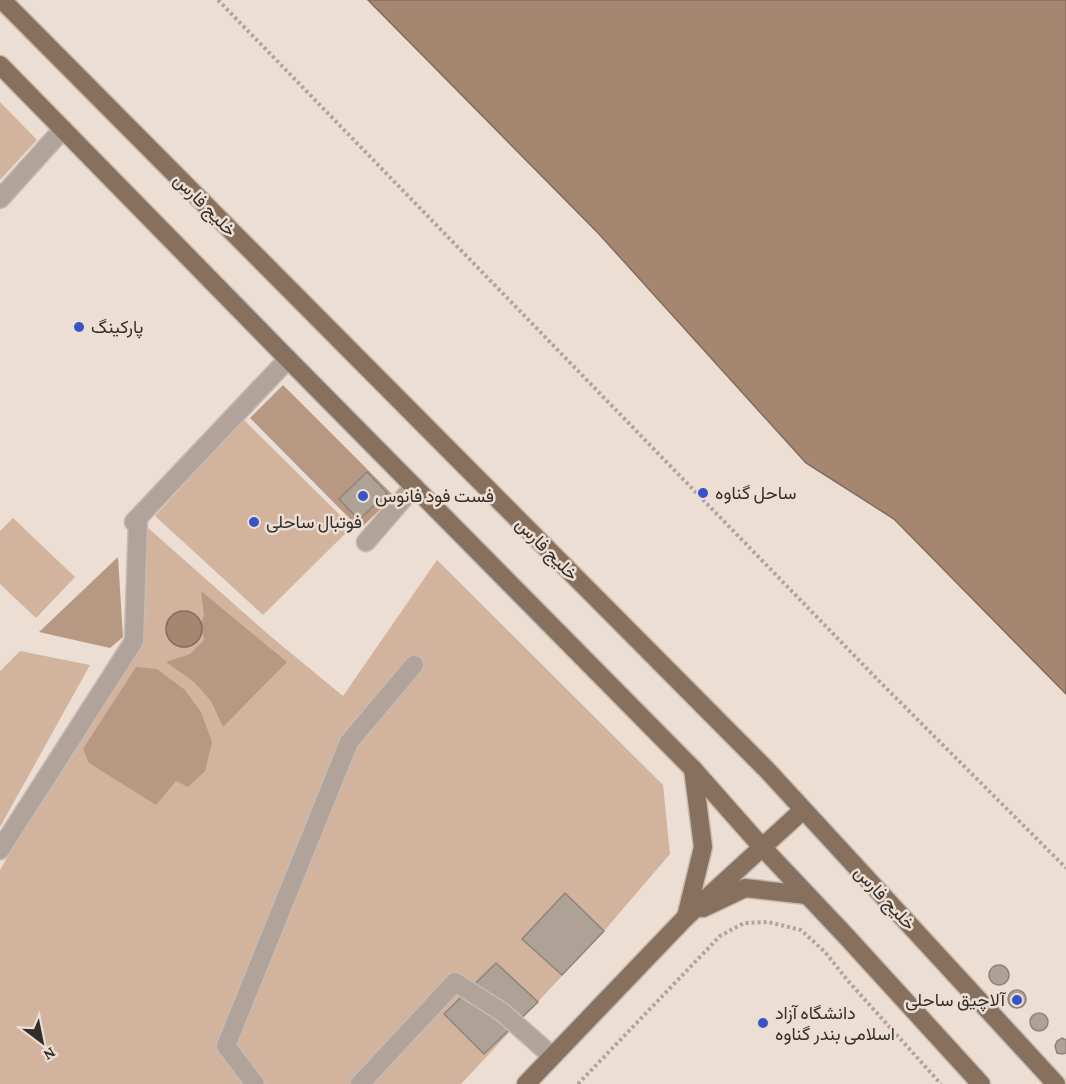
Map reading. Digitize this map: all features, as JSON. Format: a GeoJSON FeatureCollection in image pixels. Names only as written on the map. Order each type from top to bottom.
{"type":"FeatureCollection","features":[{"type":"Feature","properties":{"kind":"main road","name":"خلیج فارس"},"geometry":{"type":"LineString","coordinates":[[2,0],[758,761],[1056,1084]]}},
{"type":"Feature","properties":{"kind":"main road"},"geometry":{"type":"LineString","coordinates":[[0,65],[693,769],[981,1084]]}},
{"type":"Feature","properties":{"kind":"main road"},"geometry":{"type":"LineString","coordinates":[[686,917],[703,847],[693,769]]}},
{"type":"Feature","properties":{"kind":"main road"},"geometry":{"type":"LineString","coordinates":[[526,1084],[686,917],[803,810]]}},
{"type":"Feature","properties":{"kind":"main road"},"geometry":{"type":"LineString","coordinates":[[686,917],[745,888],[806,895]]}},
{"type":"Feature","properties":{"kind":"lane"},"geometry":{"type":"LineString","coordinates":[[0,199],[63,129]]}},
{"type":"Feature","properties":{"kind":"lane"},"geometry":{"type":"LineString","coordinates":[[0,850],[134,641],[138,519],[134,522],[288,359]]}},
{"type":"Feature","properties":{"kind":"lane"},"geometry":{"type":"LineString","coordinates":[[366,542],[414,486]]}},
{"type":"Feature","properties":{"kind":"lane"},"geometry":{"type":"LineString","coordinates":[[255,1084],[226,1046],[349,742],[414,665]]}},
{"type":"Feature","properties":{"kind":"lane"},"geometry":{"type":"LineString","coordinates":[[360,1084],[455,982],[502,1012],[552,1056]]}},
{"type":"Feature","properties":{"kind":"path"},"geometry":{"type":"LineString","coordinates":[[218,0],[870,672],[1066,868]]}},
{"type":"Feature","properties":{"kind":"path"},"geometry":{"type":"LineString","coordinates":[[578,1084],[720,936],[744,923],[768,922],[801,930],[825,952],[848,981],[941,1084]]}},
{"type":"Feature","properties":{"kind":"shaded area"},"geometry":{"type":"Polygon","coordinates":[[[368,0],[1066,0],[1066,694],[894,519],[806,463],[599,234],[368,0]]]}},
{"type":"Feature","properties":{"kind":"shaded area"},"geometry":{"type":"Polygon","coordinates":[[[0,102],[37,140],[0,180],[0,102]]]}},
{"type":"Feature","properties":{"kind":"shaded area"},"geometry":{"type":"Polygon","coordinates":[[[283,385],[394,496],[360,529],[250,418],[283,385]]]}},
{"type":"Feature","properties":{"kind":"shaded area","name":"فوتبال ساحلی"},"geometry":{"type":"Polygon","coordinates":[[[243,419],[352,527],[263,615],[155,516],[243,419]]]}},
{"type":"Feature","properties":{"kind":"shaded area"},"geometry":{"type":"Polygon","coordinates":[[[13,518],[75,577],[36,618],[0,584],[0,531],[13,518]]]}},
{"type":"Feature","properties":{"kind":"shaded area"},"geometry":{"type":"Polygon","coordinates":[[[138,519],[269,635],[343,696],[437,560],[663,785],[670,854],[604,931],[461,1084],[0,1084],[0,870],[134,641],[138,519]]]}},
{"type":"Feature","properties":{"kind":"shaded area"},"geometry":{"type":"Polygon","coordinates":[[[118,557],[123,637],[110,648],[39,632],[118,557]]]}},
{"type":"Feature","properties":{"kind":"shaded area"},"geometry":{"type":"Polygon","coordinates":[[[201,591],[287,662],[223,727],[211,701],[194,682],[166,662],[190,654],[204,640],[201,623],[204,615],[201,591]]]}},
{"type":"Feature","properties":{"kind":"shaded area"},"geometry":{"type":"Polygon","coordinates":[[[184,611],[197,616],[202,629],[197,642],[184,647],[171,642],[166,629],[171,616],[184,611]]]}},
{"type":"Feature","properties":{"kind":"shaded area"},"geometry":{"type":"Polygon","coordinates":[[[20,651],[90,665],[0,827],[0,671],[20,651]]]}},
{"type":"Feature","properties":{"kind":"shaded area"},"geometry":{"type":"Polygon","coordinates":[[[136,667],[157,669],[185,690],[201,712],[212,742],[205,771],[188,787],[176,781],[156,805],[89,763],[83,749],[136,667]]]}},
{"type":"Feature","properties":{"kind":"building","name":"فست فود فانوس"},"geometry":{"type":"Polygon","coordinates":[[[367,472],[387,493],[359,520],[339,499],[367,472]]]}},
{"type":"Feature","properties":{"kind":"building"},"geometry":{"type":"Polygon","coordinates":[[[565,893],[604,931],[562,975],[522,939],[565,893]]]}},
{"type":"Feature","properties":{"kind":"building"},"geometry":{"type":"Polygon","coordinates":[[[496,963],[538,1002],[484,1054],[444,1014],[496,963]]]}},
{"type":"Feature","properties":{"kind":"building"},"geometry":{"type":"Polygon","coordinates":[[[999,965],[1006,968],[1009,975],[1006,982],[999,985],[992,982],[989,975],[992,968],[999,965]]]}},
{"type":"Feature","properties":{"kind":"building","name":"آلاچیق ساحلی"},"geometry":{"type":"Polygon","coordinates":[[[1013,990],[1021,990],[1026,995],[1024,1006],[1013,1008],[1008,1003],[1008,995],[1013,990]]]}},
{"type":"Feature","properties":{"kind":"building","name":"آلاچیق ساحلی"},"geometry":{"type":"Polygon","coordinates":[[[1039,1013],[1046,1015],[1048,1022],[1046,1029],[1039,1031],[1032,1029],[1030,1022],[1032,1015],[1039,1013]]]}},
{"type":"Feature","properties":{"kind":"building"},"geometry":{"type":"Polygon","coordinates":[[[1062,1038],[1066,1040],[1066,1053],[1062,1054],[1057,1053],[1055,1046],[1062,1038]]]}},
{"type":"Feature","properties":{"kind":"place","name":"پارکینگ"},"geometry":{"type":"Point","coordinates":[79,327]}},
{"type":"Feature","properties":{"kind":"place","name":"ساحل گناوه"},"geometry":{"type":"Point","coordinates":[703,493]}},
{"type":"Feature","properties":{"kind":"place","name":"فست فود فانوس"},"geometry":{"type":"Point","coordinates":[363,496]}},
{"type":"Feature","properties":{"kind":"place","name":"فوتبال ساحلی"},"geometry":{"type":"Point","coordinates":[254,522]}},
{"type":"Feature","properties":{"kind":"place","name":"آلاچیق ساحلی"},"geometry":{"type":"Point","coordinates":[1017,1000]}},
{"type":"Feature","properties":{"kind":"place","name":"دانشگاه آزاد اسلامی بندر گناوه"},"geometry":{"type":"Point","coordinates":[763,1023]}}]}
